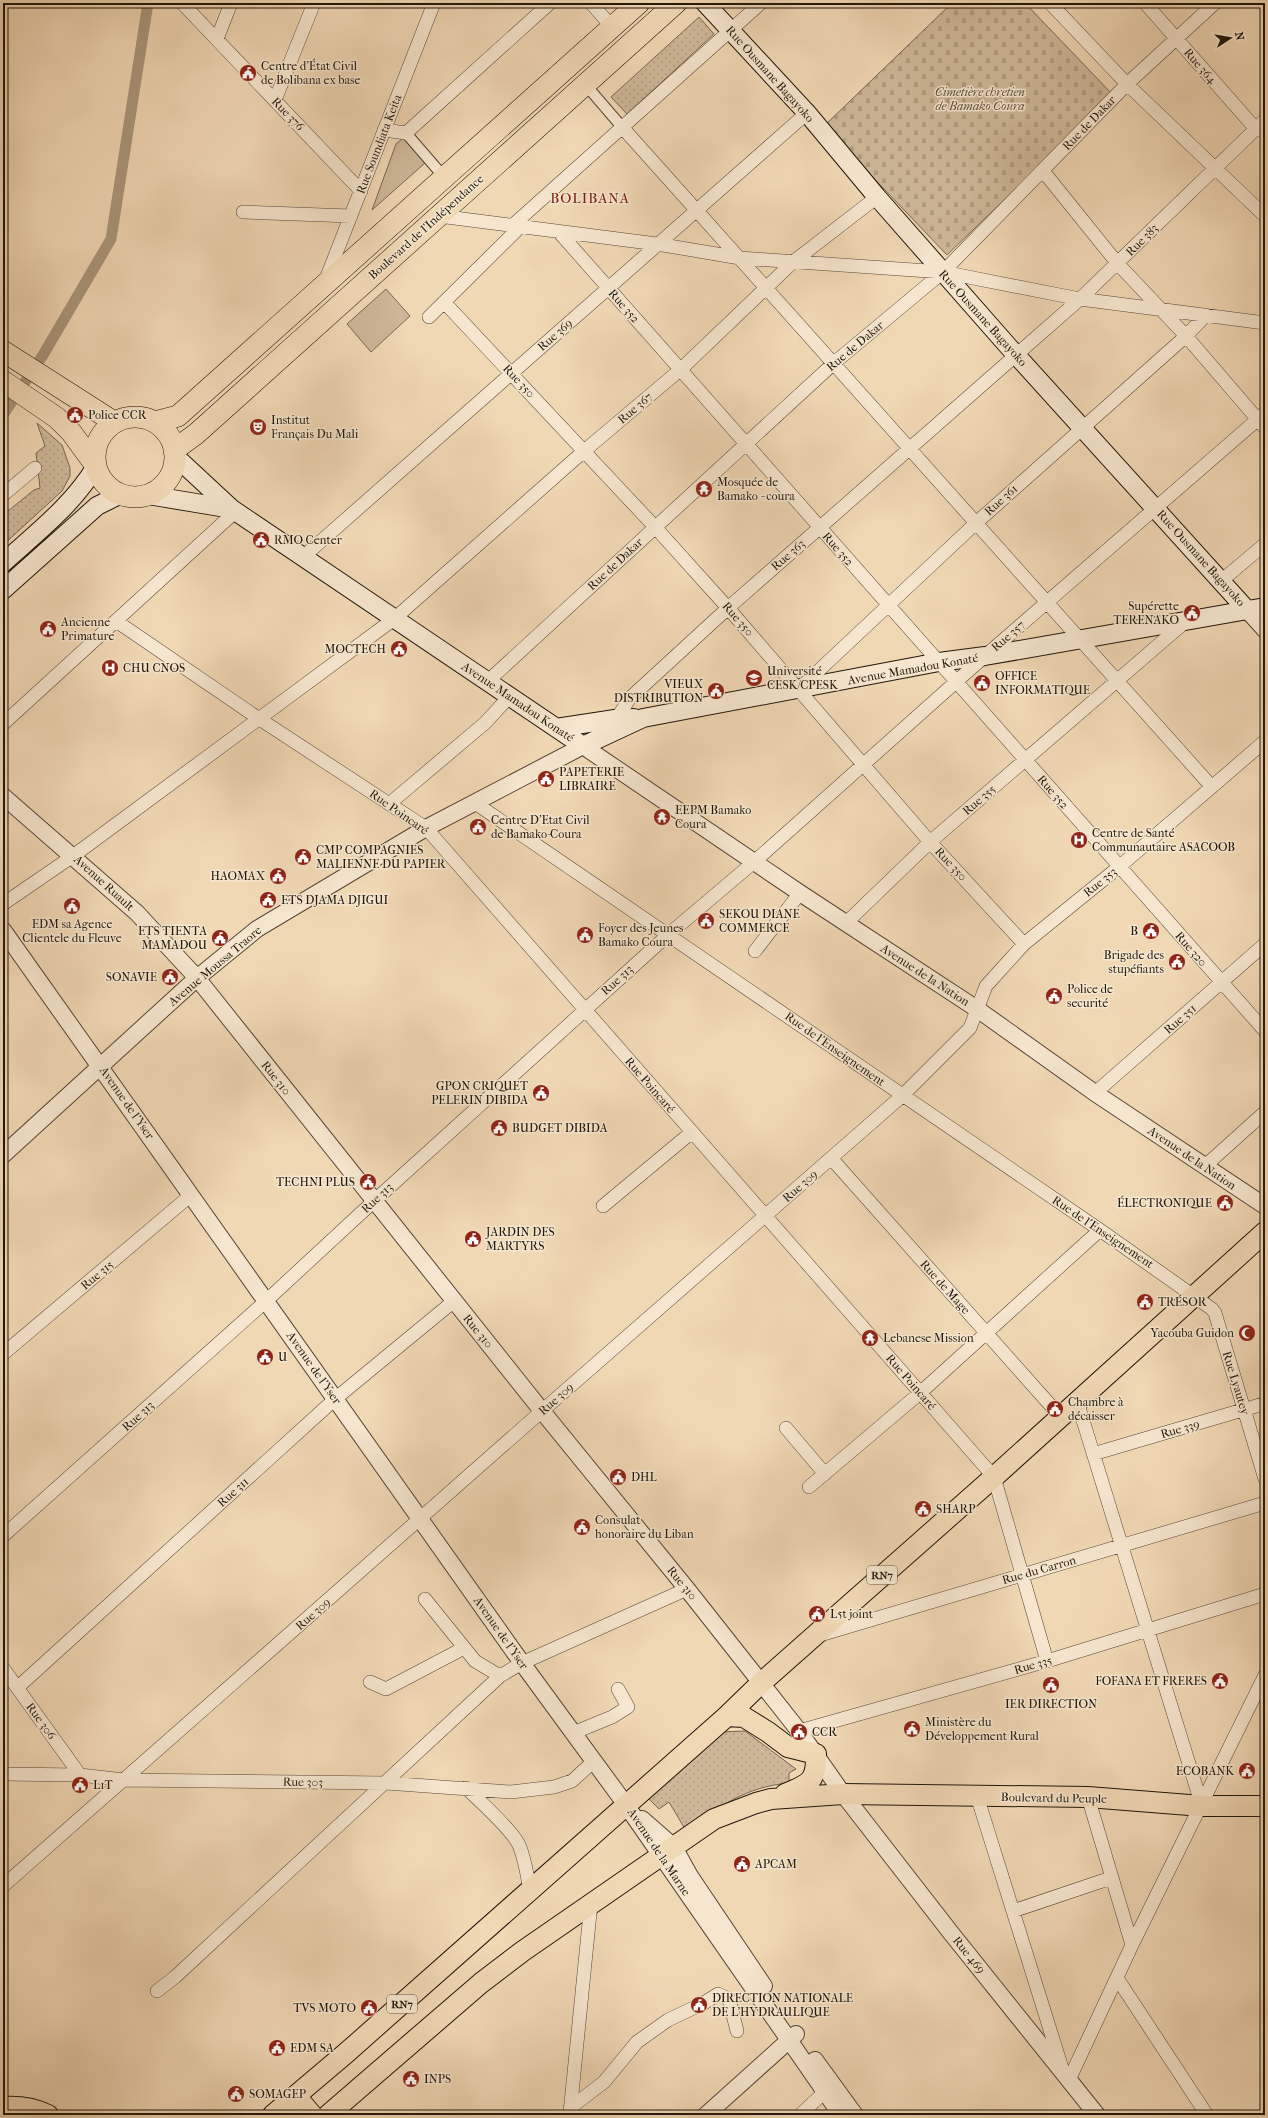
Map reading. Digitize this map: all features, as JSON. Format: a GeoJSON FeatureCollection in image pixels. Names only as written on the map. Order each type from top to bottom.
{"type":"FeatureCollection","features":[{"type":"Feature","properties":{"kind":"highway","name":"Boulevard de l'Indépendance"},"geometry":{"type":"LineString","coordinates":[[156,422],[178,416],[638,3]]}},
{"type":"Feature","properties":{"kind":"highway","name":"Boulevard de l'Indépendance"},"geometry":{"type":"LineString","coordinates":[[175,453],[676,3]]}},
{"type":"Feature","properties":{"kind":"highway"},"geometry":{"type":"LineString","coordinates":[[10,356],[58,388],[114,422]]}},
{"type":"Feature","properties":{"kind":"highway"},"geometry":{"type":"LineString","coordinates":[[4,382],[41,406],[71,432],[96,466],[104,483],[119,494],[128,497],[148,496],[166,483],[174,471],[175,453],[164,430],[156,422],[145,418],[124,418],[114,422],[104,431],[98,441],[94,454],[96,466]]}},
{"type":"Feature","properties":{"kind":"main road","name":"Rue Ousmane Bagayoko"},"geometry":{"type":"LineString","coordinates":[[705,3],[807,113],[877,197],[1016,355],[1247,610]]}},
{"type":"Feature","properties":{"kind":"main road","name":"Avenue Mamadou Konaté"},"geometry":{"type":"LineString","coordinates":[[175,453],[234,510],[583,746],[643,718],[938,662],[985,656],[1265,607]]}},
{"type":"Feature","properties":{"kind":"main road"},"geometry":{"type":"LineString","coordinates":[[3,563],[50,520],[84,486],[96,466]]}},
{"type":"Feature","properties":{"kind":"main road"},"geometry":{"type":"LineString","coordinates":[[3,590],[97,506],[119,494]]}},
{"type":"Feature","properties":{"kind":"main road","name":"Avenue Mamadou Konaté"},"geometry":{"type":"LineString","coordinates":[[148,496],[234,510]]}},
{"type":"Feature","properties":{"kind":"main road"},"geometry":{"type":"LineString","coordinates":[[556,728],[615,719],[643,718]]}},
{"type":"Feature","properties":{"kind":"main road","name":"RN7"},"geometry":{"type":"LineString","coordinates":[[286,2108],[727,1716],[761,1683],[994,1477],[1060,1416],[1196,1296],[1265,1232]]}},
{"type":"Feature","properties":{"kind":"main road"},"geometry":{"type":"LineString","coordinates":[[328,2115],[481,1983],[591,1903],[714,1819],[756,1802],[771,1799],[806,1785],[814,1778],[816,1754],[788,1747],[768,1732],[744,1718],[727,1716]]}},
{"type":"Feature","properties":{"kind":"main road","name":"Boulevard du Peuple"},"geometry":{"type":"LineString","coordinates":[[771,1799],[843,1794],[1088,1797],[1202,1806],[1265,1806]]}},
{"type":"Feature","properties":{"kind":"main road"},"geometry":{"type":"LineString","coordinates":[[3,2107],[18,2106],[40,2111],[48,2115]]}},
{"type":"Feature","properties":{"kind":"main road"},"geometry":{"type":"LineString","coordinates":[[286,2108],[312,2115]]}},
{"type":"Feature","properties":{"kind":"street","name":"Rue 376"},"geometry":{"type":"LineString","coordinates":[[182,3],[361,191]]}},
{"type":"Feature","properties":{"kind":"street"},"geometry":{"type":"LineString","coordinates":[[217,39],[231,3]]}},
{"type":"Feature","properties":{"kind":"street"},"geometry":{"type":"LineString","coordinates":[[275,100],[314,3]]}},
{"type":"Feature","properties":{"kind":"street","name":"Rue Soundiata Keita"},"geometry":{"type":"LineString","coordinates":[[324,285],[434,3]]}},
{"type":"Feature","properties":{"kind":"street"},"geometry":{"type":"LineString","coordinates":[[406,133],[550,3]]}},
{"type":"Feature","properties":{"kind":"street"},"geometry":{"type":"LineString","coordinates":[[590,3],[612,27]]}},
{"type":"Feature","properties":{"kind":"street"},"geometry":{"type":"LineString","coordinates":[[429,317],[517,226],[622,127],[760,3]]}},
{"type":"Feature","properties":{"kind":"street"},"geometry":{"type":"LineString","coordinates":[[1050,3],[1127,84],[1265,216]]}},
{"type":"Feature","properties":{"kind":"street","name":"Rue 364"},"geometry":{"type":"LineString","coordinates":[[1146,3],[1176,38],[1262,126]]}},
{"type":"Feature","properties":{"kind":"street","name":"Rue de Dakar"},"geometry":{"type":"LineString","coordinates":[[487,682],[834,363],[943,272],[1127,84],[1215,3]]}},
{"type":"Feature","properties":{"kind":"street"},"geometry":{"type":"LineString","coordinates":[[585,84],[1212,787]]}},
{"type":"Feature","properties":{"kind":"street","name":"Rue 369"},"geometry":{"type":"LineString","coordinates":[[303,557],[807,113]]}},
{"type":"Feature","properties":{"kind":"street","name":"Rue 383"},"geometry":{"type":"LineString","coordinates":[[1016,355],[1118,264],[1214,168],[1262,126]]}},
{"type":"Feature","properties":{"kind":"street"},"geometry":{"type":"LineString","coordinates":[[384,130],[406,133],[444,177]]}},
{"type":"Feature","properties":{"kind":"street"},"geometry":{"type":"LineString","coordinates":[[1043,171],[1118,264],[1263,420]]}},
{"type":"Feature","properties":{"kind":"street","name":"Rue 367"},"geometry":{"type":"LineString","coordinates":[[3,904],[73,856],[394,619],[584,451],[680,370],[793,262],[877,197]]}},
{"type":"Feature","properties":{"kind":"street"},"geometry":{"type":"LineString","coordinates":[[243,212],[351,216]]}},
{"type":"Feature","properties":{"kind":"street"},"geometry":{"type":"LineString","coordinates":[[439,216],[657,244],[740,258],[943,272],[1080,299],[1265,323]]}},
{"type":"Feature","properties":{"kind":"street","name":"Rue 352"},"geometry":{"type":"LineString","coordinates":[[558,231],[1119,867]]}},
{"type":"Feature","properties":{"kind":"street","name":"Rue 350"},"geometry":{"type":"LineString","coordinates":[[444,302],[655,527],[799,689],[930,842],[1024,944]]}},
{"type":"Feature","properties":{"kind":"street","name":"Rue 361"},"geometry":{"type":"LineString","coordinates":[[799,689],[976,523],[1082,427],[1186,336],[1206,315]]}},
{"type":"Feature","properties":{"kind":"street","name":"Rue 363"},"geometry":{"type":"LineString","coordinates":[[607,735],[615,719],[630,698],[819,527],[1016,355]]}},
{"type":"Feature","properties":{"kind":"street","name":"Rue 357"},"geometry":{"type":"LineString","coordinates":[[754,862],[1047,602],[1155,509],[1263,420]]}},
{"type":"Feature","properties":{"kind":"street"},"geometry":{"type":"LineString","coordinates":[[3,495],[35,468]]}},
{"type":"Feature","properties":{"kind":"street"},"geometry":{"type":"LineString","coordinates":[[3,724],[234,510]]}},
{"type":"Feature","properties":{"kind":"street"},"geometry":{"type":"LineString","coordinates":[[1221,581],[1265,544]]}},
{"type":"Feature","properties":{"kind":"street","name":"Rue Ousmane Bagayoko"},"geometry":{"type":"LineString","coordinates":[[1247,610],[1265,630]]}},
{"type":"Feature","properties":{"kind":"street","name":"Rue Poincaré"},"geometry":{"type":"LineString","coordinates":[[116,620],[258,718],[426,828],[994,1477],[1047,1661]]}},
{"type":"Feature","properties":{"kind":"street","name":"Rue 355"},"geometry":{"type":"LineString","coordinates":[[846,923],[930,842],[1185,622]]}},
{"type":"Feature","properties":{"kind":"street"},"geometry":{"type":"LineString","coordinates":[[389,804],[485,723],[510,696]]}},
{"type":"Feature","properties":{"kind":"street","name":"Rue 353"},"geometry":{"type":"LineString","coordinates":[[977,1009],[986,986],[1024,944],[1119,867],[1265,741]]}},
{"type":"Feature","properties":{"kind":"street","name":"Avenue Moussa Traore"},"geometry":{"type":"LineString","coordinates":[[3,1155],[197,978],[256,929],[426,828],[583,746]]}},
{"type":"Feature","properties":{"kind":"street","name":"Avenue de la Nation"},"geometry":{"type":"LineString","coordinates":[[583,746],[800,893],[977,1009],[1095,1093],[1265,1206]]}},
{"type":"Feature","properties":{"kind":"street","name":"Avenue Ruault"},"geometry":{"type":"LineString","coordinates":[[3,796],[137,913],[197,978]]}},
{"type":"Feature","properties":{"kind":"street","name":"Rue de l'Enseignement"},"geometry":{"type":"LineString","coordinates":[[475,803],[669,934],[902,1096],[1196,1296]]}},
{"type":"Feature","properties":{"kind":"street","name":"Rue 313"},"geometry":{"type":"LineString","coordinates":[[3,1536],[266,1301],[584,1009],[754,862]]}},
{"type":"Feature","properties":{"kind":"street","name":"Rue 320"},"geometry":{"type":"LineString","coordinates":[[1119,867],[1265,1031]]}},
{"type":"Feature","properties":{"kind":"street"},"geometry":{"type":"LineString","coordinates":[[755,951],[800,893]]}},
{"type":"Feature","properties":{"kind":"street","name":"Avenue de l'Yser"},"geometry":{"type":"LineString","coordinates":[[3,930],[101,1066],[522,1663],[626,1805]]}},
{"type":"Feature","properties":{"kind":"street","name":"Rue 351"},"geometry":{"type":"LineString","coordinates":[[1095,1093],[1265,944]]}},
{"type":"Feature","properties":{"kind":"street","name":"Rue 310"},"geometry":{"type":"LineString","coordinates":[[197,978],[799,1731]]}},
{"type":"Feature","properties":{"kind":"street","name":"Rue 309"},"geometry":{"type":"LineString","coordinates":[[3,1886],[902,1096],[970,1028],[977,1009]]}},
{"type":"Feature","properties":{"kind":"street"},"geometry":{"type":"LineString","coordinates":[[1205,1166],[1265,1112]]}},
{"type":"Feature","properties":{"kind":"street"},"geometry":{"type":"LineString","coordinates":[[603,1206],[692,1132]]}},
{"type":"Feature","properties":{"kind":"street","name":"Rue de Mage"},"geometry":{"type":"LineString","coordinates":[[831,1158],[1060,1416]]}},
{"type":"Feature","properties":{"kind":"street","name":"Rue 315"},"geometry":{"type":"LineString","coordinates":[[3,1354],[191,1195]]}},
{"type":"Feature","properties":{"kind":"street"},"geometry":{"type":"LineString","coordinates":[[809,1487],[987,1334],[1100,1230]]}},
{"type":"Feature","properties":{"kind":"street","name":"Rue Lyautey"},"geometry":{"type":"LineString","coordinates":[[1196,1296],[1215,1313],[1265,1479]]}},
{"type":"Feature","properties":{"kind":"street","name":"Rue 311"},"geometry":{"type":"LineString","coordinates":[[17,1688],[335,1398],[454,1301]]}},
{"type":"Feature","properties":{"kind":"street"},"geometry":{"type":"LineString","coordinates":[[1077,1401],[1202,1806]]}},
{"type":"Feature","properties":{"kind":"street","name":"Rue 339"},"geometry":{"type":"LineString","coordinates":[[1093,1454],[1264,1404]]}},
{"type":"Feature","properties":{"kind":"street"},"geometry":{"type":"LineString","coordinates":[[786,1428],[825,1474]]}},
{"type":"Feature","properties":{"kind":"street","name":"Rue du Carron"},"geometry":{"type":"LineString","coordinates":[[813,1637],[1265,1503]]}},
{"type":"Feature","properties":{"kind":"street"},"geometry":{"type":"LineString","coordinates":[[157,1991],[175,1977],[500,1676],[522,1663],[687,1589]]}},
{"type":"Feature","properties":{"kind":"street","name":"Rue 335"},"geometry":{"type":"LineString","coordinates":[[799,1731],[1047,1661],[1265,1594]]}},
{"type":"Feature","properties":{"kind":"street"},"geometry":{"type":"LineString","coordinates":[[425,1599],[475,1661],[500,1676]]}},
{"type":"Feature","properties":{"kind":"street"},"geometry":{"type":"LineString","coordinates":[[370,1682],[386,1689],[464,1648]]}},
{"type":"Feature","properties":{"kind":"street","name":"Rue 306"},"geometry":{"type":"LineString","coordinates":[[3,1668],[80,1775]]}},
{"type":"Feature","properties":{"kind":"street"},"geometry":{"type":"LineString","coordinates":[[1066,2076],[1117,1978],[1265,1675]]}},
{"type":"Feature","properties":{"kind":"street"},"geometry":{"type":"LineString","coordinates":[[573,1733],[612,1717],[628,1707],[618,1689]]}},
{"type":"Feature","properties":{"kind":"street","name":"Rue 469"},"geometry":{"type":"LineString","coordinates":[[799,1731],[843,1794],[1098,2115]]}},
{"type":"Feature","properties":{"kind":"street","name":"Rue 303"},"geometry":{"type":"LineString","coordinates":[[3,1774],[80,1775],[124,1780],[386,1783],[511,1792],[554,1787],[572,1781],[594,1761]]}},
{"type":"Feature","properties":{"kind":"street"},"geometry":{"type":"LineString","coordinates":[[466,1788],[493,1814],[518,1842],[525,1862],[530,1890]]}},
{"type":"Feature","properties":{"kind":"street"},"geometry":{"type":"LineString","coordinates":[[977,1796],[1066,2076]]}},
{"type":"Feature","properties":{"kind":"street"},"geometry":{"type":"LineString","coordinates":[[1088,1797],[1132,1945]]}},
{"type":"Feature","properties":{"kind":"street","name":"Avenue de la Marne"},"geometry":{"type":"LineString","coordinates":[[626,1805],[667,1852],[829,2088],[855,2115]]}},
{"type":"Feature","properties":{"kind":"street"},"geometry":{"type":"LineString","coordinates":[[1013,1910],[1111,1878]]}},
{"type":"Feature","properties":{"kind":"street"},"geometry":{"type":"LineString","coordinates":[[570,2112],[591,1903]]}},
{"type":"Feature","properties":{"kind":"street"},"geometry":{"type":"LineString","coordinates":[[1117,1978],[1207,2115]]}},
{"type":"Feature","properties":{"kind":"street"},"geometry":{"type":"LineString","coordinates":[[570,2112],[604,2082],[637,2042],[668,2020],[704,2003],[718,1994],[729,1999],[737,2031]]}},
{"type":"Feature","properties":{"kind":"street"},"geometry":{"type":"LineString","coordinates":[[706,2115],[793,2036]]}},
{"type":"Feature","properties":{"kind":"street"},"geometry":{"type":"LineString","coordinates":[[800,2115],[829,2088]]}},
{"type":"Feature","properties":{"kind":"street","name":"Avenue de la Marne"},"geometry":{"type":"LineString","coordinates":[[829,2088],[841,2115]]}},
{"type":"Feature","properties":{"kind":"green space","name":"Cimetière chretien de Bamako Coura"},"geometry":{"type":"Polygon","coordinates":[[[952,3],[1025,3],[1113,95],[947,255],[824,126],[952,3]]]}},
{"type":"Feature","properties":{"kind":"green space"},"geometry":{"type":"Polygon","coordinates":[[[699,17],[714,34],[627,114],[611,97],[699,17]]]}},
{"type":"Feature","properties":{"kind":"green space"},"geometry":{"type":"Polygon","coordinates":[[[403,138],[425,163],[372,210],[396,144],[403,138]]]}},
{"type":"Feature","properties":{"kind":"green space"},"geometry":{"type":"Polygon","coordinates":[[[386,289],[410,316],[371,352],[347,324],[386,289]]]}},
{"type":"Feature","properties":{"kind":"green space"},"geometry":{"type":"Polygon","coordinates":[[[37,423],[62,445],[70,468],[70,476],[62,491],[3,545],[3,515],[34,490],[40,488],[36,453],[45,446],[37,423]]]}},
{"type":"Feature","properties":{"kind":"green space"},"geometry":{"type":"Polygon","coordinates":[[[745,1731],[796,1769],[789,1773],[789,1783],[773,1785],[747,1793],[723,1805],[685,1829],[669,1802],[659,1809],[648,1798],[721,1732],[745,1731]]]}},
{"type":"Feature","properties":{"kind":"waterway"},"geometry":{"type":"LineString","coordinates":[[3,415],[43,355],[111,239],[148,3]]}},
{"type":"Feature","properties":{"kind":"place","name":"Centre d'État Civil de Bolibana ex base"},"geometry":{"type":"Point","coordinates":[248,73]}},
{"type":"Feature","properties":{"kind":"place","name":"Police CCR"},"geometry":{"type":"Point","coordinates":[75,415]}},
{"type":"Feature","properties":{"kind":"place","name":"Institut Français Du Mali"},"geometry":{"type":"Point","coordinates":[258,427]}},
{"type":"Feature","properties":{"kind":"place","name":"Mosquée de Bamako - coura"},"geometry":{"type":"Point","coordinates":[704,489]}},
{"type":"Feature","properties":{"kind":"place","name":"RMO Center"},"geometry":{"type":"Point","coordinates":[261,540]}},
{"type":"Feature","properties":{"kind":"place","name":"Supérette TERENAKO"},"geometry":{"type":"Point","coordinates":[1192,613]}},
{"type":"Feature","properties":{"kind":"place","name":"Ancienne Primature"},"geometry":{"type":"Point","coordinates":[48,629]}},
{"type":"Feature","properties":{"kind":"place","name":"MOCTECH"},"geometry":{"type":"Point","coordinates":[399,649]}},
{"type":"Feature","properties":{"kind":"place","name":"CHU CNOS"},"geometry":{"type":"Point","coordinates":[110,668]}},
{"type":"Feature","properties":{"kind":"place","name":"Université CESK/CPESK"},"geometry":{"type":"Point","coordinates":[754,678]}},
{"type":"Feature","properties":{"kind":"place","name":"OFFICE INFORMATIQUE"},"geometry":{"type":"Point","coordinates":[982,683]}},
{"type":"Feature","properties":{"kind":"place","name":"VIEUX DISTRIBUTION"},"geometry":{"type":"Point","coordinates":[716,691]}},
{"type":"Feature","properties":{"kind":"place","name":"PAPETERIE LIBRAIRE"},"geometry":{"type":"Point","coordinates":[546,779]}},
{"type":"Feature","properties":{"kind":"place","name":"EEPM Bamako Coura"},"geometry":{"type":"Point","coordinates":[662,817]}},
{"type":"Feature","properties":{"kind":"place","name":"Centre D'Etat Civil de Bamako-Coura"},"geometry":{"type":"Point","coordinates":[478,827]}},
{"type":"Feature","properties":{"kind":"place","name":"Centre de Santé Communautaire ASACOOB"},"geometry":{"type":"Point","coordinates":[1079,840]}},
{"type":"Feature","properties":{"kind":"place","name":"CMP COMPAGNIES MALIENNE DU PAPIER"},"geometry":{"type":"Point","coordinates":[303,857]}},
{"type":"Feature","properties":{"kind":"place","name":"HAOMAX"},"geometry":{"type":"Point","coordinates":[278,876]}},
{"type":"Feature","properties":{"kind":"place","name":"ETS DJAMA DJIGUI"},"geometry":{"type":"Point","coordinates":[268,900]}},
{"type":"Feature","properties":{"kind":"place","name":"EDM sa Agence Clientele du Fleuve"},"geometry":{"type":"Point","coordinates":[72,906]}},
{"type":"Feature","properties":{"kind":"place","name":"SEKOU DIANE COMMERCE"},"geometry":{"type":"Point","coordinates":[706,921]}},
{"type":"Feature","properties":{"kind":"place","name":"B"},"geometry":{"type":"Point","coordinates":[1151,931]}},
{"type":"Feature","properties":{"kind":"place","name":"Foyer des Jeunes Bamako Coura"},"geometry":{"type":"Point","coordinates":[585,935]}},
{"type":"Feature","properties":{"kind":"place","name":"ETS TIENTA MAMADOU"},"geometry":{"type":"Point","coordinates":[220,938]}},
{"type":"Feature","properties":{"kind":"place","name":"Brigade des stupéfiants"},"geometry":{"type":"Point","coordinates":[1177,962]}},
{"type":"Feature","properties":{"kind":"place","name":"SONAVIE"},"geometry":{"type":"Point","coordinates":[170,977]}},
{"type":"Feature","properties":{"kind":"place","name":"Police de securité"},"geometry":{"type":"Point","coordinates":[1054,996]}},
{"type":"Feature","properties":{"kind":"place","name":"GPON CRIQUET PELERIN DIBIDA"},"geometry":{"type":"Point","coordinates":[541,1093]}},
{"type":"Feature","properties":{"kind":"place","name":"BUDGET DIBIDA"},"geometry":{"type":"Point","coordinates":[499,1128]}},
{"type":"Feature","properties":{"kind":"place","name":"TECHNI PLUS"},"geometry":{"type":"Point","coordinates":[368,1182]}},
{"type":"Feature","properties":{"kind":"place","name":"ÉLECTRONIQUE"},"geometry":{"type":"Point","coordinates":[1225,1203]}},
{"type":"Feature","properties":{"kind":"place","name":"JARDIN DES MARTYRS"},"geometry":{"type":"Point","coordinates":[473,1239]}},
{"type":"Feature","properties":{"kind":"place","name":"TRÉSOR"},"geometry":{"type":"Point","coordinates":[1145,1302]}},
{"type":"Feature","properties":{"kind":"place","name":"Yacouba Guidon"},"geometry":{"type":"Point","coordinates":[1247,1333]}},
{"type":"Feature","properties":{"kind":"place","name":"Lebanese Mission"},"geometry":{"type":"Point","coordinates":[870,1338]}},
{"type":"Feature","properties":{"kind":"place","name":"U"},"geometry":{"type":"Point","coordinates":[265,1357]}},
{"type":"Feature","properties":{"kind":"place","name":"Chambre à décaisser"},"geometry":{"type":"Point","coordinates":[1055,1409]}},
{"type":"Feature","properties":{"kind":"place","name":"DHL"},"geometry":{"type":"Point","coordinates":[618,1477]}},
{"type":"Feature","properties":{"kind":"place","name":"SHARP"},"geometry":{"type":"Point","coordinates":[923,1509]}},
{"type":"Feature","properties":{"kind":"place","name":"Consulat honoraire du Liban"},"geometry":{"type":"Point","coordinates":[582,1527]}},
{"type":"Feature","properties":{"kind":"place","name":"L5t joint"},"geometry":{"type":"Point","coordinates":[817,1614]}},
{"type":"Feature","properties":{"kind":"place","name":"FOFANA ET FRERES"},"geometry":{"type":"Point","coordinates":[1220,1681]}},
{"type":"Feature","properties":{"kind":"place","name":"IER DIRECTION"},"geometry":{"type":"Point","coordinates":[1051,1685]}},
{"type":"Feature","properties":{"kind":"place","name":"Ministère du Développement Rural"},"geometry":{"type":"Point","coordinates":[912,1729]}},
{"type":"Feature","properties":{"kind":"place","name":"CCR"},"geometry":{"type":"Point","coordinates":[799,1732]}},
{"type":"Feature","properties":{"kind":"place","name":"ECOBANK"},"geometry":{"type":"Point","coordinates":[1247,1771]}},
{"type":"Feature","properties":{"kind":"place","name":"L1T"},"geometry":{"type":"Point","coordinates":[80,1785]}},
{"type":"Feature","properties":{"kind":"place","name":"APCAM"},"geometry":{"type":"Point","coordinates":[742,1864]}},
{"type":"Feature","properties":{"kind":"place","name":"DIRECTION NATIONALE DE L'HYDRAULIQUE"},"geometry":{"type":"Point","coordinates":[699,2005]}},
{"type":"Feature","properties":{"kind":"place","name":"TVS MOTO"},"geometry":{"type":"Point","coordinates":[369,2008]}},
{"type":"Feature","properties":{"kind":"place","name":"EDM SA"},"geometry":{"type":"Point","coordinates":[277,2048]}},
{"type":"Feature","properties":{"kind":"place","name":"INPS"},"geometry":{"type":"Point","coordinates":[411,2079]}},
{"type":"Feature","properties":{"kind":"place","name":"SOMAGEP"},"geometry":{"type":"Point","coordinates":[236,2094]}},
{"type":"Feature","properties":{"kind":"district","name":"BOLIBANA"},"geometry":{"type":"Point","coordinates":[590,198]}}]}
